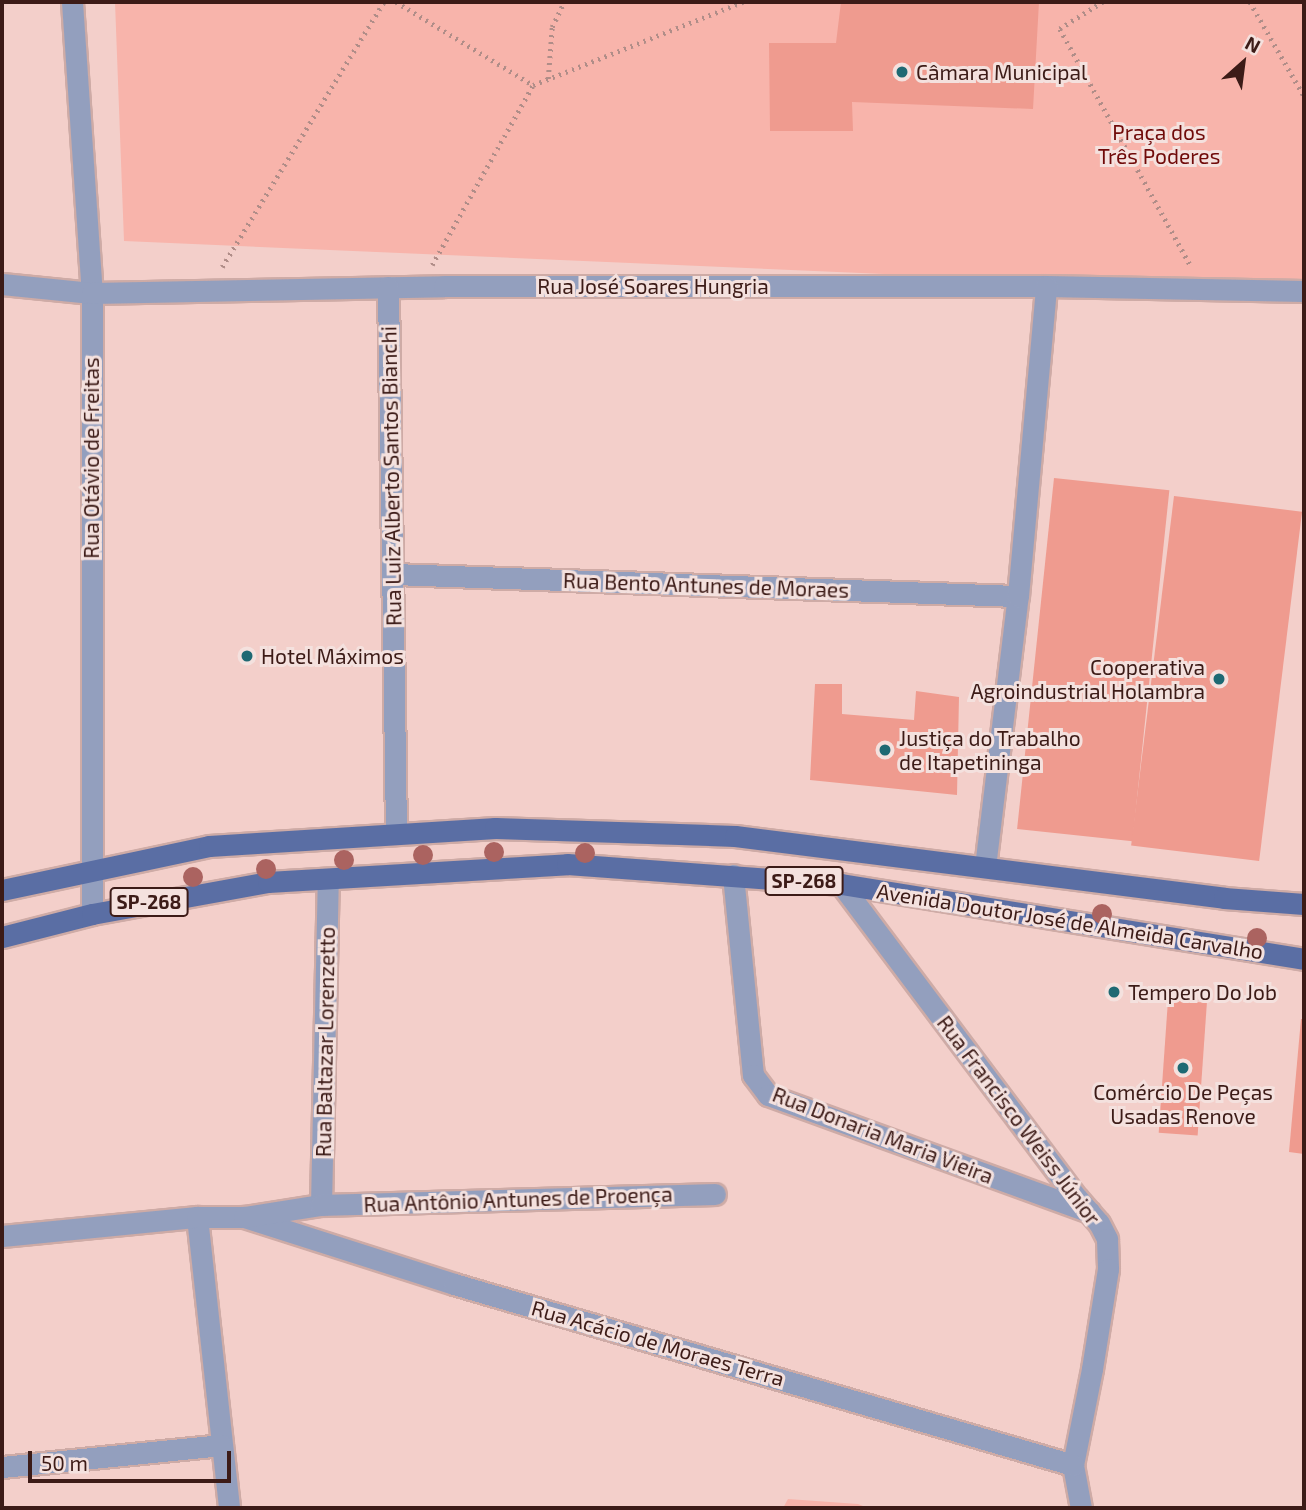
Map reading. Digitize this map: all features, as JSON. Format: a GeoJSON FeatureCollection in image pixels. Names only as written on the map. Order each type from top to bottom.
{"type":"FeatureCollection","features":[{"type":"Feature","properties":{"kind":"main road","name":"Avenida Doutor José de Almeida Carvalho"},"geometry":{"type":"LineString","coordinates":[[2,890],[209,846],[495,828],[735,836],[1224,898],[1304,904]]}},
{"type":"Feature","properties":{"kind":"main road","name":"Avenida Doutor José de Almeida Carvalho"},"geometry":{"type":"LineString","coordinates":[[2,937],[92,914],[268,882],[567,864],[841,884],[1304,959]]}},
{"type":"Feature","properties":{"kind":"street","name":"Rua Otávio de Freitas"},"geometry":{"type":"LineString","coordinates":[[72,2],[92,293],[89,870],[92,914]]}},
{"type":"Feature","properties":{"kind":"street","name":"Rua José Soares Hungria"},"geometry":{"type":"LineString","coordinates":[[2,284],[92,293],[388,287],[1046,286],[1304,290]]}},
{"type":"Feature","properties":{"kind":"street"},"geometry":{"type":"LineString","coordinates":[[985,867],[1018,596],[1046,286]]}},
{"type":"Feature","properties":{"kind":"street","name":"Rua Luiz Alberto Santos Bianchi"},"geometry":{"type":"LineString","coordinates":[[388,287],[396,833]]}},
{"type":"Feature","properties":{"kind":"street","name":"Rua Bento Antunes de Moraes"},"geometry":{"type":"LineString","coordinates":[[393,575],[1018,596]]}},
{"type":"Feature","properties":{"kind":"street","name":"Rua Donaria Maria Vieira"},"geometry":{"type":"LineString","coordinates":[[733,875],[753,1075],[768,1095],[1090,1213]]}},
{"type":"Feature","properties":{"kind":"street","name":"Rua Baltazar Lorenzetto"},"geometry":{"type":"LineString","coordinates":[[321,1205],[328,880]]}},
{"type":"Feature","properties":{"kind":"street","name":"Rua Francisco Weiss Júnior"},"geometry":{"type":"LineString","coordinates":[[841,884],[1107,1239],[1108,1269],[1073,1465],[1081,1508]]}},
{"type":"Feature","properties":{"kind":"street","name":"Rua Antônio Antunes de Proença"},"geometry":{"type":"LineString","coordinates":[[321,1205],[715,1194]]}},
{"type":"Feature","properties":{"kind":"street","name":"Rua Acácio de Moraes Terra"},"geometry":{"type":"LineString","coordinates":[[2,1236],[197,1217],[244,1217],[321,1205]]}},
{"type":"Feature","properties":{"kind":"street"},"geometry":{"type":"LineString","coordinates":[[197,1217],[229,1508]]}},
{"type":"Feature","properties":{"kind":"street","name":"Rua Acácio de Moraes Terra"},"geometry":{"type":"LineString","coordinates":[[244,1217],[454,1284],[1073,1465]]}},
{"type":"Feature","properties":{"kind":"street"},"geometry":{"type":"LineString","coordinates":[[2,1467],[222,1445]]}},
{"type":"Feature","properties":{"kind":"path"},"geometry":{"type":"LineString","coordinates":[[208,290],[384,2]]}},
{"type":"Feature","properties":{"kind":"path"},"geometry":{"type":"LineString","coordinates":[[396,2],[533,85]]}},
{"type":"Feature","properties":{"kind":"path"},"geometry":{"type":"LineString","coordinates":[[548,79],[552,27],[564,2]]}},
{"type":"Feature","properties":{"kind":"path"},"geometry":{"type":"LineString","coordinates":[[420,287],[533,85],[743,2]]}},
{"type":"Feature","properties":{"kind":"path"},"geometry":{"type":"LineString","coordinates":[[1103,2],[1059,29],[1203,289]]}},
{"type":"Feature","properties":{"kind":"path"},"geometry":{"type":"LineString","coordinates":[[1250,2],[1304,96]]}},
{"type":"Feature","properties":{"kind":"green space","name":"Praça dos Três Poderes"},"geometry":{"type":"Polygon","coordinates":[[[115,2],[1304,2],[1304,287],[1207,288],[124,241],[115,2]]]}},
{"type":"Feature","properties":{"kind":"green space"},"geometry":{"type":"Polygon","coordinates":[[[788,1499],[858,1504],[868,1508],[783,1508],[788,1499]]]}},
{"type":"Feature","properties":{"kind":"building","name":"Câmara Municipal"},"geometry":{"type":"Polygon","coordinates":[[[841,2],[1039,2],[1033,109],[852,102],[853,131],[770,131],[769,43],[836,43],[841,2]]]}},
{"type":"Feature","properties":{"kind":"building"},"geometry":{"type":"Polygon","coordinates":[[[1054,478],[1169,490],[1132,841],[1017,829],[1054,478]]]}},
{"type":"Feature","properties":{"kind":"building","name":"Cooperativa Agroindustrial Holambra"},"geometry":{"type":"Polygon","coordinates":[[[1174,496],[1302,512],[1259,861],[1131,845],[1174,496]]]}},
{"type":"Feature","properties":{"kind":"building","name":"Justiça do Trabalho de Itapetininga"},"geometry":{"type":"Polygon","coordinates":[[[815,684],[842,684],[842,714],[914,720],[916,691],[959,697],[957,795],[810,780],[815,684]]]}},
{"type":"Feature","properties":{"kind":"building","name":"Comércio De Peças Usadas Renove"},"geometry":{"type":"Polygon","coordinates":[[[1168,1000],[1207,1003],[1198,1135],[1159,1133],[1168,1000]]]}},
{"type":"Feature","properties":{"kind":"building"},"geometry":{"type":"Polygon","coordinates":[[[1301,1019],[1304,1019],[1304,1154],[1289,1152],[1301,1019]]]}},
{"type":"Feature","properties":{"kind":"place","name":"Câmara Municipal"},"geometry":{"type":"Point","coordinates":[902,72]}},
{"type":"Feature","properties":{"kind":"place","name":"Hotel Máximos"},"geometry":{"type":"Point","coordinates":[247,656]}},
{"type":"Feature","properties":{"kind":"place","name":"Cooperativa Agroindustrial Holambra"},"geometry":{"type":"Point","coordinates":[1219,679]}},
{"type":"Feature","properties":{"kind":"place","name":"Justiça do Trabalho de Itapetininga"},"geometry":{"type":"Point","coordinates":[885,750]}},
{"type":"Feature","properties":{"kind":"place","name":"Tempero Do Job"},"geometry":{"type":"Point","coordinates":[1114,992]}},
{"type":"Feature","properties":{"kind":"place","name":"Comércio De Peças Usadas Renove"},"geometry":{"type":"Point","coordinates":[1183,1068]}}]}
